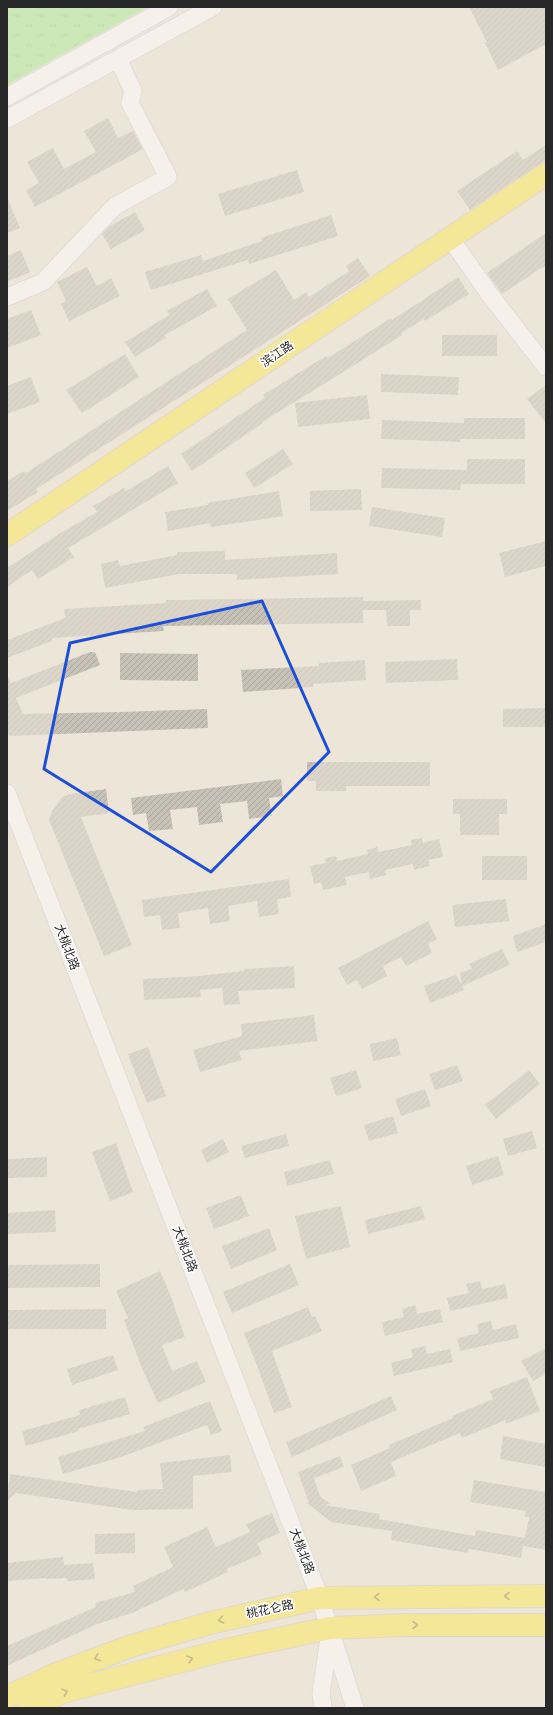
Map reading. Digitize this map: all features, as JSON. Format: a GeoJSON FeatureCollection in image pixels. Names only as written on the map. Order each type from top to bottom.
{"type":"FeatureCollection","features":[{"type":"Feature","properties":{"kind":"main road","name":"滨江路"},"geometry":{"type":"LineString","coordinates":[[7,534],[546,174]]}},
{"type":"Feature","properties":{"kind":"main road","name":"桃花仑路"},"geometry":{"type":"LineString","coordinates":[[7,1697],[56,1674],[131,1646],[210,1622],[320,1598],[546,1596]]}},
{"type":"Feature","properties":{"kind":"main road"},"geometry":{"type":"LineString","coordinates":[[29,1708],[70,1690],[221,1651],[330,1628],[406,1625],[546,1625]]}},
{"type":"Feature","properties":{"kind":"street"},"geometry":{"type":"LineString","coordinates":[[7,97],[169,7]]}},
{"type":"Feature","properties":{"kind":"street"},"geometry":{"type":"LineString","coordinates":[[7,119],[213,7]]}},
{"type":"Feature","properties":{"kind":"street"},"geometry":{"type":"LineString","coordinates":[[7,297],[43,282],[115,206],[168,177],[130,103],[134,92],[118,59]]}},
{"type":"Feature","properties":{"kind":"street"},"geometry":{"type":"LineString","coordinates":[[450,238],[490,295],[546,367]]}},
{"type":"Feature","properties":{"kind":"street","name":"大桃北路"},"geometry":{"type":"LineString","coordinates":[[7,793],[320,1598],[355,1708]]}},
{"type":"Feature","properties":{"kind":"street"},"geometry":{"type":"LineString","coordinates":[[323,1708],[321,1693],[330,1628]]}},
{"type":"Feature","properties":{"kind":"highlighted area"},"geometry":{"type":"Polygon","coordinates":[[[262,601],[329,752],[211,872],[44,769],[70,643],[262,601]]]}},
{"type":"Feature","properties":{"kind":"green space"},"geometry":{"type":"Polygon","coordinates":[[[7,7],[148,7],[7,85],[7,7]]]}},
{"type":"Feature","properties":{"kind":"building"},"geometry":{"type":"Polygon","coordinates":[[[469,7],[546,7],[546,44],[498,70],[485,43],[487,42],[469,7]]]}},
{"type":"Feature","properties":{"kind":"building"},"geometry":{"type":"Polygon","coordinates":[[[108,118],[118,138],[133,131],[143,149],[35,207],[26,190],[39,183],[27,162],[53,148],[64,169],[96,152],[84,131],[108,118]]]}},
{"type":"Feature","properties":{"kind":"building"},"geometry":{"type":"Polygon","coordinates":[[[546,145],[546,160],[470,210],[457,191],[517,151],[523,160],[546,145]]]}},
{"type":"Feature","properties":{"kind":"building"},"geometry":{"type":"Polygon","coordinates":[[[297,170],[304,192],[225,216],[218,194],[297,170]]]}},
{"type":"Feature","properties":{"kind":"building"},"geometry":{"type":"Polygon","coordinates":[[[7,197],[20,228],[7,233],[7,197]]]}},
{"type":"Feature","properties":{"kind":"building"},"geometry":{"type":"Polygon","coordinates":[[[135,212],[145,230],[111,249],[102,234],[110,226],[135,212]]]}},
{"type":"Feature","properties":{"kind":"building"},"geometry":{"type":"Polygon","coordinates":[[[331,215],[338,236],[249,264],[248,260],[151,290],[145,272],[201,255],[203,261],[262,241],[261,238],[331,215]]]}},
{"type":"Feature","properties":{"kind":"building"},"geometry":{"type":"Polygon","coordinates":[[[546,233],[546,265],[502,294],[487,273],[546,233]]]}},
{"type":"Feature","properties":{"kind":"building"},"geometry":{"type":"Polygon","coordinates":[[[21,250],[30,272],[7,282],[7,256],[21,250]]]}},
{"type":"Feature","properties":{"kind":"building"},"geometry":{"type":"Polygon","coordinates":[[[358,258],[370,276],[36,489],[38,492],[7,511],[7,481],[24,471],[26,473],[247,330],[228,299],[276,270],[294,300],[306,292],[309,297],[349,271],[346,266],[358,258]]]}},
{"type":"Feature","properties":{"kind":"building"},"geometry":{"type":"Polygon","coordinates":[[[87,267],[97,286],[111,278],[120,296],[69,321],[61,304],[66,301],[57,282],[87,267]]]}},
{"type":"Feature","properties":{"kind":"building"},"geometry":{"type":"Polygon","coordinates":[[[458,277],[469,294],[425,321],[424,319],[401,333],[402,335],[262,422],[263,423],[192,471],[181,454],[265,398],[263,395],[326,356],[328,358],[391,318],[392,320],[458,277]]]}},
{"type":"Feature","properties":{"kind":"building"},"geometry":{"type":"Polygon","coordinates":[[[207,289],[217,306],[165,335],[166,338],[135,357],[125,342],[169,315],[167,311],[207,289]]]}},
{"type":"Feature","properties":{"kind":"building"},"geometry":{"type":"Polygon","coordinates":[[[31,310],[41,335],[7,348],[7,319],[31,310]]]}},
{"type":"Feature","properties":{"kind":"building"},"geometry":{"type":"Polygon","coordinates":[[[442,335],[497,335],[497,356],[442,356],[442,335]]]}},
{"type":"Feature","properties":{"kind":"building"},"geometry":{"type":"Polygon","coordinates":[[[125,354],[139,377],[82,413],[66,390],[125,354]]]}},
{"type":"Feature","properties":{"kind":"building"},"geometry":{"type":"Polygon","coordinates":[[[381,374],[459,377],[458,395],[381,392],[381,374]]]}},
{"type":"Feature","properties":{"kind":"building"},"geometry":{"type":"Polygon","coordinates":[[[31,377],[40,402],[7,414],[7,386],[31,377]]]}},
{"type":"Feature","properties":{"kind":"building"},"geometry":{"type":"Polygon","coordinates":[[[546,385],[546,423],[527,399],[546,385]]]}},
{"type":"Feature","properties":{"kind":"building"},"geometry":{"type":"Polygon","coordinates":[[[367,395],[370,419],[298,427],[295,403],[367,395]]]}},
{"type":"Feature","properties":{"kind":"building"},"geometry":{"type":"Polygon","coordinates":[[[464,418],[525,418],[525,439],[460,439],[460,442],[381,439],[382,420],[464,423],[464,418]]]}},
{"type":"Feature","properties":{"kind":"building"},"geometry":{"type":"Polygon","coordinates":[[[283,449],[293,464],[254,488],[245,473],[283,449]]]}},
{"type":"Feature","properties":{"kind":"building"},"geometry":{"type":"Polygon","coordinates":[[[467,459],[525,459],[525,484],[461,484],[460,490],[381,488],[382,468],[467,470],[467,459]]]}},
{"type":"Feature","properties":{"kind":"building"},"geometry":{"type":"Polygon","coordinates":[[[168,466],[178,483],[68,548],[74,557],[38,579],[32,570],[7,587],[7,568],[59,534],[97,512],[93,506],[124,488],[126,491],[168,466]]]}},
{"type":"Feature","properties":{"kind":"building"},"geometry":{"type":"Polygon","coordinates":[[[361,489],[362,510],[310,511],[310,491],[361,489]]]}},
{"type":"Feature","properties":{"kind":"building"},"geometry":{"type":"Polygon","coordinates":[[[279,491],[283,516],[211,527],[210,523],[168,531],[165,512],[208,505],[207,503],[279,491]]]}},
{"type":"Feature","properties":{"kind":"building"},"geometry":{"type":"Polygon","coordinates":[[[372,507],[445,518],[442,537],[369,526],[372,507]]]}},
{"type":"Feature","properties":{"kind":"building"},"geometry":{"type":"Polygon","coordinates":[[[546,541],[546,566],[505,577],[499,553],[546,541]]]}},
{"type":"Feature","properties":{"kind":"building"},"geometry":{"type":"Polygon","coordinates":[[[225,551],[225,560],[337,553],[338,574],[237,580],[237,574],[179,574],[105,588],[101,564],[118,560],[120,566],[177,555],[177,552],[225,551]]]}},
{"type":"Feature","properties":{"kind":"building"},"geometry":{"type":"Polygon","coordinates":[[[363,597],[363,601],[421,600],[421,610],[410,610],[410,626],[387,626],[386,610],[363,610],[363,623],[163,626],[164,631],[52,638],[52,641],[7,658],[7,640],[65,618],[64,609],[166,603],[166,600],[363,597]]]}},
{"type":"Feature","properties":{"kind":"building"},"geometry":{"type":"Polygon","coordinates":[[[90,652],[95,652],[100,665],[16,698],[23,714],[118,712],[119,714],[119,712],[207,709],[208,728],[9,736],[7,731],[7,676],[11,683],[90,652]]]}},
{"type":"Feature","properties":{"kind":"building"},"geometry":{"type":"Polygon","coordinates":[[[120,653],[198,654],[198,681],[120,680],[120,653]]]}},
{"type":"Feature","properties":{"kind":"building"},"geometry":{"type":"Polygon","coordinates":[[[457,659],[458,680],[386,683],[385,662],[457,659]]]}},
{"type":"Feature","properties":{"kind":"building"},"geometry":{"type":"Polygon","coordinates":[[[365,660],[366,680],[313,684],[313,687],[243,692],[241,670],[319,666],[319,663],[365,660]]]}},
{"type":"Feature","properties":{"kind":"building"},"geometry":{"type":"Polygon","coordinates":[[[546,708],[546,727],[503,727],[503,709],[546,708]]]}},
{"type":"Feature","properties":{"kind":"building"},"geometry":{"type":"Polygon","coordinates":[[[307,762],[430,762],[430,786],[346,786],[346,791],[316,791],[316,781],[307,781],[307,762]]]}},
{"type":"Feature","properties":{"kind":"building"},"geometry":{"type":"Polygon","coordinates":[[[281,779],[283,796],[269,798],[272,816],[249,819],[247,801],[220,804],[223,822],[199,825],[197,807],[170,810],[173,829],[149,831],[146,813],[133,815],[131,798],[281,779]]]}},
{"type":"Feature","properties":{"kind":"building"},"geometry":{"type":"Polygon","coordinates":[[[106,789],[109,813],[81,817],[132,945],[104,956],[49,820],[52,811],[62,797],[70,794],[106,789]]]}},
{"type":"Feature","properties":{"kind":"building"},"geometry":{"type":"Polygon","coordinates":[[[453,799],[507,799],[507,814],[499,814],[499,835],[460,835],[460,814],[453,814],[453,799]]]}},
{"type":"Feature","properties":{"kind":"building"},"geometry":{"type":"Polygon","coordinates":[[[422,838],[423,843],[439,839],[443,857],[428,860],[430,866],[414,870],[413,864],[385,870],[386,875],[370,879],[369,872],[345,877],[347,885],[323,890],[321,882],[314,884],[310,866],[326,863],[325,858],[336,856],[337,861],[368,854],[367,850],[377,847],[378,852],[412,845],[411,840],[422,838]]]}},
{"type":"Feature","properties":{"kind":"building"},"geometry":{"type":"Polygon","coordinates":[[[482,856],[527,856],[527,880],[482,880],[482,856]]]}},
{"type":"Feature","properties":{"kind":"building"},"geometry":{"type":"Polygon","coordinates":[[[289,879],[291,897],[277,899],[279,914],[259,917],[257,901],[228,906],[230,921],[210,924],[208,908],[178,913],[180,928],[162,930],[160,915],[144,917],[142,900],[289,879]]]}},
{"type":"Feature","properties":{"kind":"building"},"geometry":{"type":"Polygon","coordinates":[[[506,899],[509,921],[455,927],[452,905],[506,899]]]}},
{"type":"Feature","properties":{"kind":"building"},"geometry":{"type":"Polygon","coordinates":[[[428,921],[437,939],[428,944],[432,953],[406,966],[401,957],[383,966],[387,976],[362,989],[357,980],[347,985],[338,968],[428,921]]]}},
{"type":"Feature","properties":{"kind":"building"},"geometry":{"type":"Polygon","coordinates":[[[546,924],[546,942],[517,952],[513,936],[546,924]]]}},
{"type":"Feature","properties":{"kind":"building"},"geometry":{"type":"Polygon","coordinates":[[[502,949],[510,965],[462,986],[464,990],[430,1003],[424,986],[456,975],[462,985],[460,973],[472,969],[469,964],[502,949]]]}},
{"type":"Feature","properties":{"kind":"building"},"geometry":{"type":"Polygon","coordinates":[[[294,966],[295,988],[238,991],[240,1004],[224,1005],[222,988],[200,990],[201,997],[144,1000],[143,979],[199,976],[244,971],[244,969],[294,966]]]}},
{"type":"Feature","properties":{"kind":"building"},"geometry":{"type":"Polygon","coordinates":[[[314,1015],[317,1041],[239,1051],[242,1060],[200,1072],[193,1050],[242,1036],[241,1024],[314,1015]]]}},
{"type":"Feature","properties":{"kind":"building"},"geometry":{"type":"Polygon","coordinates":[[[397,1038],[401,1055],[373,1061],[370,1044],[397,1038]]]}},
{"type":"Feature","properties":{"kind":"building"},"geometry":{"type":"Polygon","coordinates":[[[148,1047],[166,1096],[147,1103],[128,1054],[148,1047]]]}},
{"type":"Feature","properties":{"kind":"building"},"geometry":{"type":"Polygon","coordinates":[[[457,1065],[463,1081],[435,1090],[429,1074],[457,1065]]]}},
{"type":"Feature","properties":{"kind":"building"},"geometry":{"type":"Polygon","coordinates":[[[356,1070],[362,1088],[336,1096],[330,1078],[356,1070]]]}},
{"type":"Feature","properties":{"kind":"building"},"geometry":{"type":"Polygon","coordinates":[[[529,1070],[540,1084],[496,1119],[485,1105],[529,1070]]]}},
{"type":"Feature","properties":{"kind":"building"},"geometry":{"type":"Polygon","coordinates":[[[425,1089],[431,1106],[401,1116],[395,1099],[425,1089]]]}},
{"type":"Feature","properties":{"kind":"building"},"geometry":{"type":"Polygon","coordinates":[[[393,1116],[398,1133],[369,1141],[364,1125],[393,1116]]]}},
{"type":"Feature","properties":{"kind":"building"},"geometry":{"type":"Polygon","coordinates":[[[532,1131],[537,1148],[508,1156],[503,1139],[532,1131]]]}},
{"type":"Feature","properties":{"kind":"building"},"geometry":{"type":"Polygon","coordinates":[[[286,1134],[289,1146],[245,1158],[241,1146],[286,1134]]]}},
{"type":"Feature","properties":{"kind":"building"},"geometry":{"type":"Polygon","coordinates":[[[223,1139],[229,1152],[207,1163],[201,1150],[223,1139]]]}},
{"type":"Feature","properties":{"kind":"building"},"geometry":{"type":"Polygon","coordinates":[[[116,1143],[133,1192],[110,1201],[92,1152],[116,1143]]]}},
{"type":"Feature","properties":{"kind":"building"},"geometry":{"type":"Polygon","coordinates":[[[498,1156],[504,1175],[472,1185],[466,1166],[498,1156]]]}},
{"type":"Feature","properties":{"kind":"building"},"geometry":{"type":"Polygon","coordinates":[[[47,1157],[47,1177],[7,1178],[7,1159],[47,1157]]]}},
{"type":"Feature","properties":{"kind":"building"},"geometry":{"type":"Polygon","coordinates":[[[330,1160],[334,1174],[287,1186],[284,1172],[330,1160]]]}},
{"type":"Feature","properties":{"kind":"building"},"geometry":{"type":"Polygon","coordinates":[[[241,1195],[249,1216],[214,1229],[206,1208],[241,1195]]]}},
{"type":"Feature","properties":{"kind":"building"},"geometry":{"type":"Polygon","coordinates":[[[341,1206],[350,1247],[306,1259],[295,1216],[341,1206]]]}},
{"type":"Feature","properties":{"kind":"building"},"geometry":{"type":"Polygon","coordinates":[[[421,1206],[425,1219],[368,1234],[365,1220],[421,1206]]]}},
{"type":"Feature","properties":{"kind":"building"},"geometry":{"type":"Polygon","coordinates":[[[55,1210],[56,1232],[7,1234],[7,1213],[55,1210]]]}},
{"type":"Feature","properties":{"kind":"building"},"geometry":{"type":"Polygon","coordinates":[[[269,1228],[277,1250],[231,1269],[222,1246],[269,1228]]]}},
{"type":"Feature","properties":{"kind":"building"},"geometry":{"type":"Polygon","coordinates":[[[100,1264],[100,1287],[7,1288],[7,1265],[100,1264]]]}},
{"type":"Feature","properties":{"kind":"building"},"geometry":{"type":"Polygon","coordinates":[[[290,1264],[299,1285],[232,1313],[223,1292],[290,1264]]]}},
{"type":"Feature","properties":{"kind":"building"},"geometry":{"type":"Polygon","coordinates":[[[160,1271],[170,1294],[185,1337],[162,1345],[172,1371],[197,1361],[206,1382],[158,1403],[141,1366],[124,1320],[128,1318],[116,1291],[160,1271]]]}},
{"type":"Feature","properties":{"kind":"building"},"geometry":{"type":"Polygon","coordinates":[[[480,1281],[482,1289],[505,1284],[508,1298],[450,1311],[447,1298],[469,1293],[466,1284],[480,1281]]]}},
{"type":"Feature","properties":{"kind":"building"},"geometry":{"type":"Polygon","coordinates":[[[415,1305],[417,1314],[440,1309],[443,1322],[385,1336],[382,1322],[404,1317],[402,1309],[415,1305]]]}},
{"type":"Feature","properties":{"kind":"building"},"geometry":{"type":"Polygon","coordinates":[[[308,1307],[312,1317],[315,1316],[322,1331],[272,1351],[292,1407],[274,1413],[244,1333],[308,1307]]]}},
{"type":"Feature","properties":{"kind":"building"},"geometry":{"type":"Polygon","coordinates":[[[106,1309],[106,1329],[7,1329],[7,1310],[106,1309]]]}},
{"type":"Feature","properties":{"kind":"building"},"geometry":{"type":"Polygon","coordinates":[[[491,1321],[493,1330],[516,1324],[519,1338],[460,1351],[457,1338],[479,1333],[477,1324],[491,1321]]]}},
{"type":"Feature","properties":{"kind":"building"},"geometry":{"type":"Polygon","coordinates":[[[425,1346],[427,1354],[450,1349],[453,1362],[394,1376],[391,1363],[413,1357],[411,1349],[425,1346]]]}},
{"type":"Feature","properties":{"kind":"building"},"geometry":{"type":"Polygon","coordinates":[[[546,1348],[546,1374],[533,1381],[521,1361],[546,1348]]]}},
{"type":"Feature","properties":{"kind":"building"},"geometry":{"type":"Polygon","coordinates":[[[113,1355],[118,1370],[72,1385],[67,1369],[113,1355]]]}},
{"type":"Feature","properties":{"kind":"building"},"geometry":{"type":"Polygon","coordinates":[[[527,1377],[540,1411],[505,1424],[506,1420],[462,1438],[460,1433],[391,1462],[396,1476],[361,1491],[351,1465],[390,1448],[389,1445],[493,1399],[490,1391],[527,1377]]]}},
{"type":"Feature","properties":{"kind":"building"},"geometry":{"type":"Polygon","coordinates":[[[391,1396],[397,1410],[292,1457],[286,1442],[391,1396]]]}},
{"type":"Feature","properties":{"kind":"building"},"geometry":{"type":"Polygon","coordinates":[[[125,1397],[130,1414],[78,1429],[79,1431],[26,1446],[22,1431],[80,1415],[79,1410],[125,1397]]]}},
{"type":"Feature","properties":{"kind":"building"},"geometry":{"type":"Polygon","coordinates":[[[210,1401],[222,1431],[211,1435],[207,1425],[124,1456],[63,1474],[58,1457],[145,1431],[143,1427],[210,1401]]]}},
{"type":"Feature","properties":{"kind":"building"},"geometry":{"type":"Polygon","coordinates":[[[503,1436],[546,1444],[546,1467],[500,1459],[503,1436]]]}},
{"type":"Feature","properties":{"kind":"building"},"geometry":{"type":"Polygon","coordinates":[[[230,1455],[232,1472],[193,1476],[193,1509],[132,1510],[16,1493],[7,1501],[10,1474],[137,1492],[137,1490],[163,1489],[160,1463],[230,1455]]]}},
{"type":"Feature","properties":{"kind":"building"},"geometry":{"type":"Polygon","coordinates":[[[340,1456],[344,1467],[314,1478],[320,1496],[330,1504],[325,1505],[380,1514],[379,1519],[475,1536],[476,1530],[525,1538],[529,1517],[525,1517],[526,1511],[470,1502],[474,1480],[546,1492],[546,1550],[523,1546],[521,1558],[469,1549],[468,1553],[391,1540],[392,1531],[331,1522],[306,1502],[309,1503],[298,1472],[340,1456]]]}},
{"type":"Feature","properties":{"kind":"building"},"geometry":{"type":"Polygon","coordinates":[[[272,1513],[280,1533],[257,1543],[262,1554],[227,1569],[228,1572],[185,1592],[183,1589],[132,1613],[97,1624],[7,1666],[7,1646],[96,1607],[95,1603],[135,1592],[133,1586],[173,1567],[164,1547],[207,1527],[216,1547],[250,1532],[246,1524],[272,1513]]]}},
{"type":"Feature","properties":{"kind":"building"},"geometry":{"type":"Polygon","coordinates":[[[135,1533],[135,1553],[95,1554],[95,1534],[135,1533]]]}},
{"type":"Feature","properties":{"kind":"building"},"geometry":{"type":"Polygon","coordinates":[[[63,1557],[64,1565],[93,1563],[95,1579],[67,1581],[67,1578],[46,1578],[7,1581],[7,1563],[63,1557]]]}}]}
